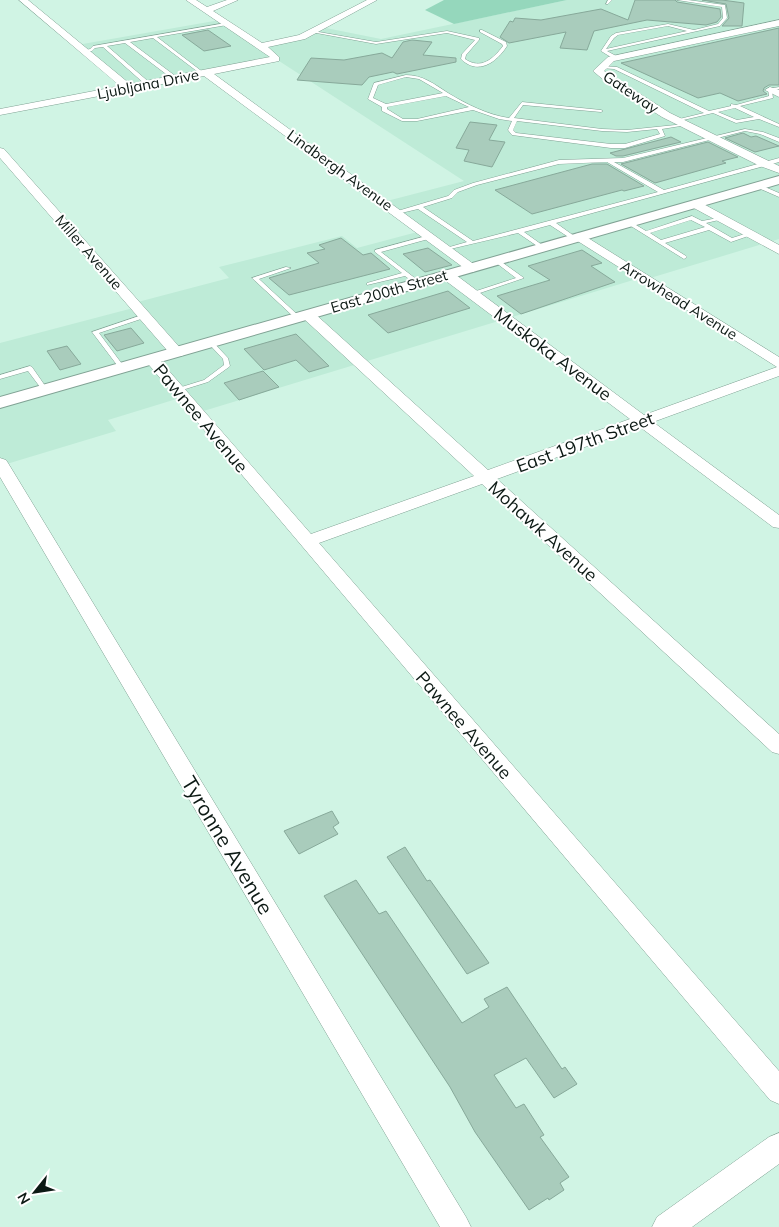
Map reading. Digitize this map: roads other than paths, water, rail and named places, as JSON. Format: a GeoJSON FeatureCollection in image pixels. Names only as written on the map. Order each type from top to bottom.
{"type":"FeatureCollection","features":[{"type":"Feature","properties":{"kind":"street"},"geometry":{"type":"LineString","coordinates":[[24,0],[128,88]]}},
{"type":"Feature","properties":{"kind":"street"},"geometry":{"type":"LineString","coordinates":[[190,0],[261,46],[302,37],[373,0]]}},
{"type":"Feature","properties":{"kind":"street"},"geometry":{"type":"LineString","coordinates":[[206,10],[218,8],[234,0]]}},
{"type":"Feature","properties":{"kind":"street","name":"Gateway"},"geometry":{"type":"LineString","coordinates":[[779,23],[610,59],[598,71],[681,123],[764,164],[779,181]]}},
{"type":"Feature","properties":{"kind":"street","name":"Ljubljana Drive"},"geometry":{"type":"LineString","coordinates":[[0,112],[276,59],[261,46]]}},
{"type":"Feature","properties":{"kind":"street","name":"Lindbergh Avenue"},"geometry":{"type":"LineString","coordinates":[[205,73],[473,268]]}},
{"type":"Feature","properties":{"kind":"street","name":"Miller Avenue"},"geometry":{"type":"LineString","coordinates":[[0,151],[178,352]]}},
{"type":"Feature","properties":{"kind":"street","name":"East 200th Street"},"geometry":{"type":"LineString","coordinates":[[0,403],[303,316],[412,279],[447,275],[779,181]]}},
{"type":"Feature","properties":{"kind":"street"},"geometry":{"type":"LineString","coordinates":[[696,204],[779,250]]}},
{"type":"Feature","properties":{"kind":"street","name":"Arrowhead Avenue"},"geometry":{"type":"LineString","coordinates":[[577,238],[779,363]]}},
{"type":"Feature","properties":{"kind":"street","name":"Muskoka Avenue"},"geometry":{"type":"LineString","coordinates":[[447,275],[779,523]]}},
{"type":"Feature","properties":{"kind":"street","name":"Mohawk Avenue"},"geometry":{"type":"LineString","coordinates":[[303,316],[362,362],[485,478],[779,746]]}},
{"type":"Feature","properties":{"kind":"street","name":"Pawnee Avenue"},"geometry":{"type":"LineString","coordinates":[[151,359],[306,542],[779,1091]]}},
{"type":"Feature","properties":{"kind":"street","name":"East 197th Street"},"geometry":{"type":"LineString","coordinates":[[306,542],[779,371]]}},
{"type":"Feature","properties":{"kind":"street","name":"Tyronne Avenue"},"geometry":{"type":"LineString","coordinates":[[0,463],[456,1227]]}},
{"type":"Feature","properties":{"kind":"street"},"geometry":{"type":"LineString","coordinates":[[667,1227],[779,1147]]}},
{"type":"Feature","properties":{"kind":"lane"},"geometry":{"type":"LineString","coordinates":[[603,51],[719,25],[725,18],[724,6],[679,0]]}},
{"type":"Feature","properties":{"kind":"lane"},"geometry":{"type":"LineString","coordinates":[[85,51],[104,45],[226,24]]}},
{"type":"Feature","properties":{"kind":"lane"},"geometry":{"type":"LineString","coordinates":[[603,51],[612,37],[617,34],[668,25],[694,30]]}},
{"type":"Feature","properties":{"kind":"lane"},"geometry":{"type":"LineString","coordinates":[[478,39],[464,55],[463,59],[466,62],[477,64],[491,62],[504,49],[504,43],[481,31]]}},
{"type":"Feature","properties":{"kind":"lane"},"geometry":{"type":"LineString","coordinates":[[313,32],[376,43],[447,32],[478,39],[489,36]]}},
{"type":"Feature","properties":{"kind":"lane"},"geometry":{"type":"LineString","coordinates":[[153,36],[205,73]]}},
{"type":"Feature","properties":{"kind":"lane"},"geometry":{"type":"LineString","coordinates":[[126,41],[176,79]]}},
{"type":"Feature","properties":{"kind":"lane"},"geometry":{"type":"LineString","coordinates":[[104,45],[148,84]]}},
{"type":"Feature","properties":{"kind":"lane"},"geometry":{"type":"LineString","coordinates":[[603,51],[616,58]]}},
{"type":"Feature","properties":{"kind":"lane"},"geometry":{"type":"LineString","coordinates":[[603,66],[615,68],[736,122],[759,117]]}},
{"type":"Feature","properties":{"kind":"lane"},"geometry":{"type":"LineString","coordinates":[[447,94],[385,106],[370,99],[376,84],[399,76],[417,75],[447,94],[489,115],[512,120],[627,131],[659,128],[681,123],[733,105],[771,97],[776,91]]}},
{"type":"Feature","properties":{"kind":"lane"},"geometry":{"type":"LineString","coordinates":[[601,111],[522,103],[512,120],[510,130],[514,134],[611,146],[625,146],[658,138],[663,135],[659,128]]}},
{"type":"Feature","properties":{"kind":"lane"},"geometry":{"type":"LineString","coordinates":[[733,105],[779,126]]}},
{"type":"Feature","properties":{"kind":"lane"},"geometry":{"type":"LineString","coordinates":[[385,106],[384,110],[398,118],[417,120],[473,108]]}},
{"type":"Feature","properties":{"kind":"lane"},"geometry":{"type":"LineString","coordinates":[[397,212],[450,197],[456,191],[475,184],[559,162],[623,160],[745,130],[760,132],[779,140]]}},
{"type":"Feature","properties":{"kind":"lane"},"geometry":{"type":"LineString","coordinates":[[448,249],[551,223],[779,160]]}},
{"type":"Feature","properties":{"kind":"lane"},"geometry":{"type":"LineString","coordinates":[[609,161],[662,192]]}},
{"type":"Feature","properties":{"kind":"lane"},"geometry":{"type":"LineString","coordinates":[[419,207],[472,243]]}},
{"type":"Feature","properties":{"kind":"lane"},"geometry":{"type":"LineString","coordinates":[[668,212],[684,221]]}},
{"type":"Feature","properties":{"kind":"lane"},"geometry":{"type":"LineString","coordinates":[[645,233],[692,218],[731,240],[750,234]]}},
{"type":"Feature","properties":{"kind":"lane"},"geometry":{"type":"LineString","coordinates":[[701,223],[721,218]]}},
{"type":"Feature","properties":{"kind":"lane"},"geometry":{"type":"LineString","coordinates":[[551,223],[577,238]]}},
{"type":"Feature","properties":{"kind":"lane"},"geometry":{"type":"LineString","coordinates":[[630,223],[684,257]]}},
{"type":"Feature","properties":{"kind":"lane"},"geometry":{"type":"LineString","coordinates":[[660,242],[709,228]]}},
{"type":"Feature","properties":{"kind":"lane"},"geometry":{"type":"LineString","coordinates":[[518,231],[543,248]]}},
{"type":"Feature","properties":{"kind":"lane"},"geometry":{"type":"LineString","coordinates":[[412,279],[377,251],[430,237]]}},
{"type":"Feature","properties":{"kind":"lane"},"geometry":{"type":"LineString","coordinates":[[472,294],[521,278],[497,261]]}},
{"type":"Feature","properties":{"kind":"lane"},"geometry":{"type":"LineString","coordinates":[[288,268],[256,278],[303,316]]}},
{"type":"Feature","properties":{"kind":"lane"},"geometry":{"type":"LineString","coordinates":[[368,284],[412,279]]}},
{"type":"Feature","properties":{"kind":"lane"},"geometry":{"type":"LineString","coordinates":[[122,368],[95,332],[145,316]]}},
{"type":"Feature","properties":{"kind":"lane"},"geometry":{"type":"LineString","coordinates":[[177,390],[206,381],[227,366],[226,359],[211,343]]}},
{"type":"Feature","properties":{"kind":"lane"},"geometry":{"type":"LineString","coordinates":[[0,377],[30,368],[45,390]]}}]}
